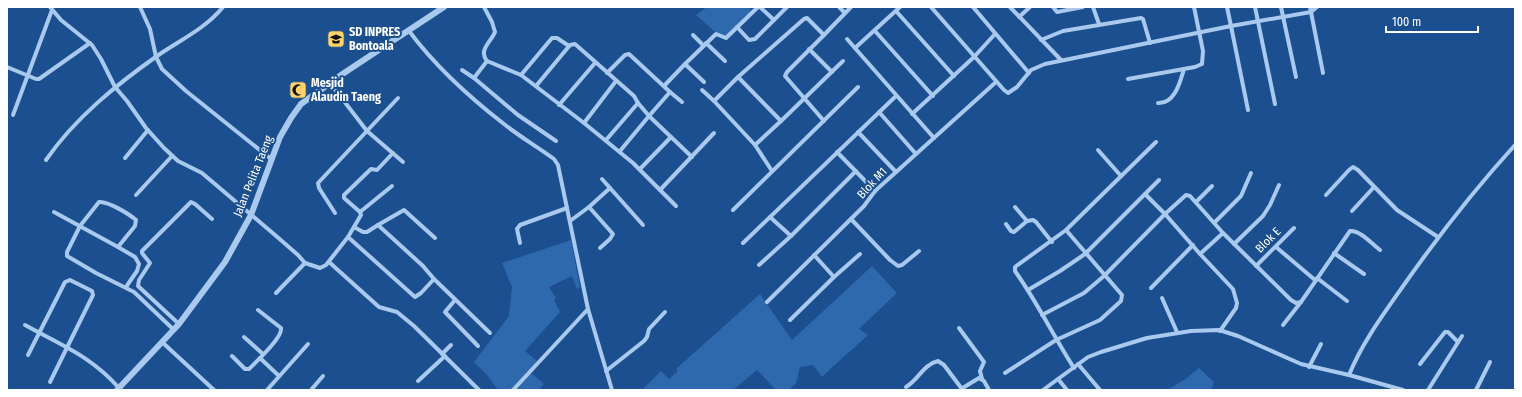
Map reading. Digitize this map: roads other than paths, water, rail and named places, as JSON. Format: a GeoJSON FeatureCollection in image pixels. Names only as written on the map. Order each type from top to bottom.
{"type":"FeatureCollection","features":[{"type":"Feature","properties":{"kind":"street"},"geometry":{"type":"LineString","coordinates":[[140,7],[150,29],[156,57],[162,69],[271,159]]}},
{"type":"Feature","properties":{"kind":"street"},"geometry":{"type":"LineString","coordinates":[[46,160],[56,145],[115,87],[156,57],[203,26],[215,17],[223,7]]}},
{"type":"Feature","properties":{"kind":"street","name":"Jalan Pelita Taeng"},"geometry":{"type":"LineString","coordinates":[[118,389],[174,330],[225,262],[251,214],[280,137],[301,104],[444,7]]}},
{"type":"Feature","properties":{"kind":"street"},"geometry":{"type":"LineString","coordinates":[[484,7],[492,22],[495,32],[484,51],[484,56],[487,61],[521,76],[536,86],[620,151],[676,206]]}},
{"type":"Feature","properties":{"kind":"street"},"geometry":{"type":"LineString","coordinates":[[664,86],[704,44],[716,34],[726,38],[759,7],[774,20]]}},
{"type":"Feature","properties":{"kind":"street"},"geometry":{"type":"LineString","coordinates":[[737,28],[748,39],[755,39],[787,7]]}},
{"type":"Feature","properties":{"kind":"street"},"geometry":{"type":"LineString","coordinates":[[839,7],[845,14]]}},
{"type":"Feature","properties":{"kind":"street"},"geometry":{"type":"LineString","coordinates":[[824,121],[784,76],[852,7]]}},
{"type":"Feature","properties":{"kind":"street"},"geometry":{"type":"LineString","coordinates":[[855,48],[900,7]]}},
{"type":"Feature","properties":{"kind":"street"},"geometry":{"type":"LineString","coordinates":[[931,7],[996,82],[1006,92],[1010,93],[1029,73],[1039,66],[1061,60],[1199,34],[1231,26],[1311,12],[1317,7]]}},
{"type":"Feature","properties":{"kind":"street"},"geometry":{"type":"LineString","coordinates":[[973,7],[1029,73]]}},
{"type":"Feature","properties":{"kind":"street"},"geometry":{"type":"LineString","coordinates":[[1010,7],[1061,60]]}},
{"type":"Feature","properties":{"kind":"street"},"geometry":{"type":"LineString","coordinates":[[1019,17],[1030,7]]}},
{"type":"Feature","properties":{"kind":"street"},"geometry":{"type":"LineString","coordinates":[[1053,7],[1058,12],[1083,7]]}},
{"type":"Feature","properties":{"kind":"street"},"geometry":{"type":"LineString","coordinates":[[1093,7],[1099,24]]}},
{"type":"Feature","properties":{"kind":"street"},"geometry":{"type":"LineString","coordinates":[[1128,79],[1195,68],[1202,64],[1203,51],[1194,7]]}},
{"type":"Feature","properties":{"kind":"street"},"geometry":{"type":"LineString","coordinates":[[1227,7],[1248,110]]}},
{"type":"Feature","properties":{"kind":"street"},"geometry":{"type":"LineString","coordinates":[[1255,7],[1275,104]]}},
{"type":"Feature","properties":{"kind":"street"},"geometry":{"type":"LineString","coordinates":[[1281,7],[1296,77]]}},
{"type":"Feature","properties":{"kind":"street"},"geometry":{"type":"LineString","coordinates":[[1310,7],[1322,73]]}},
{"type":"Feature","properties":{"kind":"street"},"geometry":{"type":"LineString","coordinates":[[13,115],[51,8],[66,24],[90,43],[101,59],[115,87],[148,130],[172,156],[178,161],[202,173],[298,255],[305,263],[320,268],[329,262],[360,218],[360,212],[344,198],[344,196],[371,169],[377,170],[393,153]]}},
{"type":"Feature","properties":{"kind":"street"},"geometry":{"type":"LineString","coordinates":[[896,11],[954,76]]}},
{"type":"Feature","properties":{"kind":"street"},"geometry":{"type":"LineString","coordinates":[[714,101],[738,77],[804,19],[807,18],[824,34]]}},
{"type":"Feature","properties":{"kind":"street"},"geometry":{"type":"LineString","coordinates":[[1041,40],[1063,31],[1142,18],[1150,43]]}},
{"type":"Feature","properties":{"kind":"street"},"geometry":{"type":"LineString","coordinates":[[409,31],[432,59],[472,99],[504,124],[554,159],[558,165],[562,177],[588,309],[612,390]]}},
{"type":"Feature","properties":{"kind":"street"},"geometry":{"type":"LineString","coordinates":[[875,31],[933,96]]}},
{"type":"Feature","properties":{"kind":"street"},"geometry":{"type":"LineString","coordinates":[[912,114],[974,57],[995,34]]}},
{"type":"Feature","properties":{"kind":"street"},"geometry":{"type":"LineString","coordinates":[[693,35],[725,61]]}},
{"type":"Feature","properties":{"kind":"street"},"geometry":{"type":"LineString","coordinates":[[521,76],[552,38],[557,38],[569,46]]}},
{"type":"Feature","properties":{"kind":"street"},"geometry":{"type":"LineString","coordinates":[[847,39],[934,138]]}},
{"type":"Feature","properties":{"kind":"street"},"geometry":{"type":"LineString","coordinates":[[7,67],[40,79],[90,43]]}},
{"type":"Feature","properties":{"kind":"street"},"geometry":{"type":"LineString","coordinates":[[536,86],[569,46],[571,44],[575,44],[634,96],[649,116],[692,157]]}},
{"type":"Feature","properties":{"kind":"street"},"geometry":{"type":"LineString","coordinates":[[809,49],[832,72]]}},
{"type":"Feature","properties":{"kind":"street"},"geometry":{"type":"LineString","coordinates":[[607,73],[628,54],[682,102]]}},
{"type":"Feature","properties":{"kind":"street"},"geometry":{"type":"LineString","coordinates":[[474,78],[487,61]]}},
{"type":"Feature","properties":{"kind":"street"},"geometry":{"type":"LineString","coordinates":[[755,145],[805,99],[843,61]]}},
{"type":"Feature","properties":{"kind":"street"},"geometry":{"type":"LineString","coordinates":[[559,105],[595,63]]}},
{"type":"Feature","properties":{"kind":"street"},"geometry":{"type":"LineString","coordinates":[[684,64],[704,82]]}},
{"type":"Feature","properties":{"kind":"street"},"geometry":{"type":"LineString","coordinates":[[1158,103],[1166,102],[1172,96],[1178,86],[1184,69]]}},
{"type":"Feature","properties":{"kind":"street"},"geometry":{"type":"LineString","coordinates":[[462,70],[474,78],[518,115],[556,141]]}},
{"type":"Feature","properties":{"kind":"street"},"geometry":{"type":"LineString","coordinates":[[738,77],[781,121]]}},
{"type":"Feature","properties":{"kind":"street"},"geometry":{"type":"LineString","coordinates":[[584,123],[616,81]]}},
{"type":"Feature","properties":{"kind":"street","name":"Blok M1"},"geometry":{"type":"LineString","coordinates":[[767,302],[864,206],[875,192],[996,82]]}},
{"type":"Feature","properties":{"kind":"street"},"geometry":{"type":"LineString","coordinates":[[330,83],[367,131],[403,162]]}},
{"type":"Feature","properties":{"kind":"street"},"geometry":{"type":"LineString","coordinates":[[733,210],[858,87]]}},
{"type":"Feature","properties":{"kind":"street"},"geometry":{"type":"LineString","coordinates":[[702,90],[755,145],[772,172]]}},
{"type":"Feature","properties":{"kind":"street"},"geometry":{"type":"LineString","coordinates":[[620,151],[670,92]]}},
{"type":"Feature","properties":{"kind":"street"},"geometry":{"type":"LineString","coordinates":[[743,243],[896,96]]}},
{"type":"Feature","properties":{"kind":"street"},"geometry":{"type":"LineString","coordinates":[[335,213],[319,188],[318,183],[398,98]]}},
{"type":"Feature","properties":{"kind":"street"},"geometry":{"type":"LineString","coordinates":[[606,140],[638,103]]}},
{"type":"Feature","properties":{"kind":"street"},"geometry":{"type":"LineString","coordinates":[[879,112],[916,154]]}},
{"type":"Feature","properties":{"kind":"street"},"geometry":{"type":"LineString","coordinates":[[125,158],[148,130]]}},
{"type":"Feature","properties":{"kind":"street"},"geometry":{"type":"LineString","coordinates":[[858,132],[896,172]]}},
{"type":"Feature","properties":{"kind":"street"},"geometry":{"type":"LineString","coordinates":[[660,190],[714,133]]}},
{"type":"Feature","properties":{"kind":"street"},"geometry":{"type":"LineString","coordinates":[[640,169],[671,137]]}},
{"type":"Feature","properties":{"kind":"street"},"geometry":{"type":"LineString","coordinates":[[1100,390],[1076,366],[1056,340],[1038,306],[1015,271],[1015,267],[1052,242],[1066,230],[1156,142]]}},
{"type":"Feature","properties":{"kind":"street"},"geometry":{"type":"LineString","coordinates":[[1349,376],[1353,365],[1382,317],[1438,237],[1460,208],[1515,145]]}},
{"type":"Feature","properties":{"kind":"street"},"geometry":{"type":"LineString","coordinates":[[1098,150],[1122,176]]}},
{"type":"Feature","properties":{"kind":"street"},"geometry":{"type":"LineString","coordinates":[[837,152],[875,192]]}},
{"type":"Feature","properties":{"kind":"street"},"geometry":{"type":"LineString","coordinates":[[136,195],[172,156]]}},
{"type":"Feature","properties":{"kind":"street"},"geometry":{"type":"LineString","coordinates":[[1326,195],[1353,167],[1358,170],[1405,216],[1438,237]]}},
{"type":"Feature","properties":{"kind":"street"},"geometry":{"type":"LineString","coordinates":[[759,265],[791,236],[856,171]]}},
{"type":"Feature","properties":{"kind":"street"},"geometry":{"type":"LineString","coordinates":[[1215,222],[1241,196],[1251,173]]}},
{"type":"Feature","properties":{"kind":"street"},"geometry":{"type":"LineString","coordinates":[[602,179],[643,225]]}},
{"type":"Feature","properties":{"kind":"street"},"geometry":{"type":"LineString","coordinates":[[1028,290],[1085,254],[1159,180]]}},
{"type":"Feature","properties":{"kind":"street"},"geometry":{"type":"LineString","coordinates":[[1234,244],[1263,216],[1279,185]]}},
{"type":"Feature","properties":{"kind":"street"},"geometry":{"type":"LineString","coordinates":[[360,212],[392,186]]}},
{"type":"Feature","properties":{"kind":"street"},"geometry":{"type":"LineString","coordinates":[[1196,202],[1212,186]]}},
{"type":"Feature","properties":{"kind":"street"},"geometry":{"type":"LineString","coordinates":[[1352,211],[1374,187]]}},
{"type":"Feature","properties":{"kind":"street"},"geometry":{"type":"LineString","coordinates":[[570,221],[589,207],[610,188]]}},
{"type":"Feature","properties":{"kind":"street"},"geometry":{"type":"LineString","coordinates":[[1145,194],[1228,282],[1235,293],[1236,308],[1220,331]]}},
{"type":"Feature","properties":{"kind":"street"},"geometry":{"type":"LineString","coordinates":[[1042,315],[1084,293],[1104,276],[1165,214],[1186,195],[1190,196],[1215,222],[1223,233],[1291,300],[1296,303],[1301,302]]}},
{"type":"Feature","properties":{"kind":"street"},"geometry":{"type":"LineString","coordinates":[[118,246],[137,222],[134,218],[122,211],[100,201],[80,226],[67,252],[68,256],[96,273],[126,287],[144,300],[174,330]]}},
{"type":"Feature","properties":{"kind":"street"},"geometry":{"type":"LineString","coordinates":[[179,324],[138,286],[139,280],[150,263],[142,251],[191,202],[212,219]]}},
{"type":"Feature","properties":{"kind":"street"},"geometry":{"type":"LineString","coordinates":[[589,207],[612,234],[610,239],[600,248]]}},
{"type":"Feature","properties":{"kind":"street"},"geometry":{"type":"LineString","coordinates":[[1015,207],[1027,221]]}},
{"type":"Feature","properties":{"kind":"street"},"geometry":{"type":"LineString","coordinates":[[520,243],[517,229],[520,225],[567,208]]}},
{"type":"Feature","properties":{"kind":"street"},"geometry":{"type":"LineString","coordinates":[[354,227],[363,232],[367,232],[404,210],[435,238]]}},
{"type":"Feature","properties":{"kind":"street"},"geometry":{"type":"LineString","coordinates":[[54,212],[118,246],[135,257],[139,264],[137,271],[126,287]]}},
{"type":"Feature","properties":{"kind":"street"},"geometry":{"type":"LineString","coordinates":[[770,217],[791,236]]}},
{"type":"Feature","properties":{"kind":"street"},"geometry":{"type":"LineString","coordinates":[[851,219],[896,265],[902,265],[919,252]]}},
{"type":"Feature","properties":{"kind":"street"},"geometry":{"type":"LineString","coordinates":[[1006,224],[1011,231],[1014,232],[1027,221],[1032,220],[1036,222],[1052,242]]}},
{"type":"Feature","properties":{"kind":"street"},"geometry":{"type":"LineString","coordinates":[[378,225],[423,266],[434,279],[490,333]]}},
{"type":"Feature","properties":{"kind":"street","name":"Blok E"},"geometry":{"type":"LineString","coordinates":[[1256,266],[1294,228]]}},
{"type":"Feature","properties":{"kind":"street"},"geometry":{"type":"LineString","coordinates":[[1005,373],[1056,340],[1100,320],[1121,301],[1122,296],[1066,230]]}},
{"type":"Feature","properties":{"kind":"street"},"geometry":{"type":"LineString","coordinates":[[1283,325],[1301,302],[1348,232],[1351,230],[1358,233],[1380,250]]}},
{"type":"Feature","properties":{"kind":"street"},"geometry":{"type":"LineString","coordinates":[[1200,254],[1223,233]]}},
{"type":"Feature","properties":{"kind":"street"},"geometry":{"type":"LineString","coordinates":[[348,237],[415,297],[418,296],[434,279]]}},
{"type":"Feature","properties":{"kind":"street"},"geometry":{"type":"LineString","coordinates":[[1151,288],[1193,245]]}},
{"type":"Feature","properties":{"kind":"street"},"geometry":{"type":"LineString","coordinates":[[1276,246],[1316,279],[1347,300]]}},
{"type":"Feature","properties":{"kind":"street"},"geometry":{"type":"LineString","coordinates":[[1334,253],[1364,274]]}},
{"type":"Feature","properties":{"kind":"street"},"geometry":{"type":"LineString","coordinates":[[790,320],[860,254]]}},
{"type":"Feature","properties":{"kind":"street"},"geometry":{"type":"LineString","coordinates":[[814,255],[834,277]]}},
{"type":"Feature","properties":{"kind":"street"},"geometry":{"type":"LineString","coordinates":[[329,262],[379,307],[397,312],[479,390]]}},
{"type":"Feature","properties":{"kind":"street"},"geometry":{"type":"LineString","coordinates":[[276,293],[305,263]]}},
{"type":"Feature","properties":{"kind":"street"},"geometry":{"type":"LineString","coordinates":[[28,355],[65,282],[70,280],[90,290],[93,295],[50,382]]}},
{"type":"Feature","properties":{"kind":"street"},"geometry":{"type":"LineString","coordinates":[[1162,298],[1176,332]]}},
{"type":"Feature","properties":{"kind":"street"},"geometry":{"type":"LineString","coordinates":[[455,300],[445,312],[478,346]]}},
{"type":"Feature","properties":{"kind":"street"},"geometry":{"type":"LineString","coordinates":[[514,390],[588,309]]}},
{"type":"Feature","properties":{"kind":"street"},"geometry":{"type":"LineString","coordinates":[[232,356],[247,369],[249,369],[262,356],[282,330],[258,310]]}},
{"type":"Feature","properties":{"kind":"street"},"geometry":{"type":"LineString","coordinates":[[606,371],[644,341],[647,337],[649,329],[665,312]]}},
{"type":"Feature","properties":{"kind":"street"},"geometry":{"type":"LineString","coordinates":[[25,325],[83,356],[95,365],[118,389]]}},
{"type":"Feature","properties":{"kind":"street"},"geometry":{"type":"LineString","coordinates":[[959,328],[984,362],[980,371],[982,379],[989,390]]}},
{"type":"Feature","properties":{"kind":"street"},"geometry":{"type":"LineString","coordinates":[[1043,390],[1088,357],[1115,347],[1176,332],[1211,330],[1238,336],[1310,367],[1349,376],[1382,388],[1403,390]]}},
{"type":"Feature","properties":{"kind":"street"},"geometry":{"type":"LineString","coordinates":[[1420,364],[1445,332],[1448,332],[1458,342]]}},
{"type":"Feature","properties":{"kind":"street"},"geometry":{"type":"LineString","coordinates":[[1428,390],[1462,336]]}},
{"type":"Feature","properties":{"kind":"street"},"geometry":{"type":"LineString","coordinates":[[244,337],[279,376]]}},
{"type":"Feature","properties":{"kind":"street"},"geometry":{"type":"LineString","coordinates":[[162,342],[214,390]]}},
{"type":"Feature","properties":{"kind":"street"},"geometry":{"type":"LineString","coordinates":[[267,390],[308,344]]}},
{"type":"Feature","properties":{"kind":"street"},"geometry":{"type":"LineString","coordinates":[[1310,367],[1321,344]]}},
{"type":"Feature","properties":{"kind":"street"},"geometry":{"type":"LineString","coordinates":[[418,381],[451,345]]}},
{"type":"Feature","properties":{"kind":"street"},"geometry":{"type":"LineString","coordinates":[[906,387],[917,380],[928,366],[938,360],[944,365],[961,389],[979,378],[982,379]]}},
{"type":"Feature","properties":{"kind":"street"},"geometry":{"type":"LineString","coordinates":[[1476,390],[1490,362]]}},
{"type":"Feature","properties":{"kind":"street"},"geometry":{"type":"LineString","coordinates":[[311,390],[323,376]]}},
{"type":"Feature","properties":{"kind":"street"},"geometry":{"type":"LineString","coordinates":[[1058,379],[1067,390]]}},
{"type":"Feature","properties":{"kind":"place","name":"SD INPRES Bontoala"},"geometry":{"type":"Point","coordinates":[336,39]}},
{"type":"Feature","properties":{"kind":"place","name":"Mesjid Alaudin Taeng"},"geometry":{"type":"Point","coordinates":[298,90]}}]}
